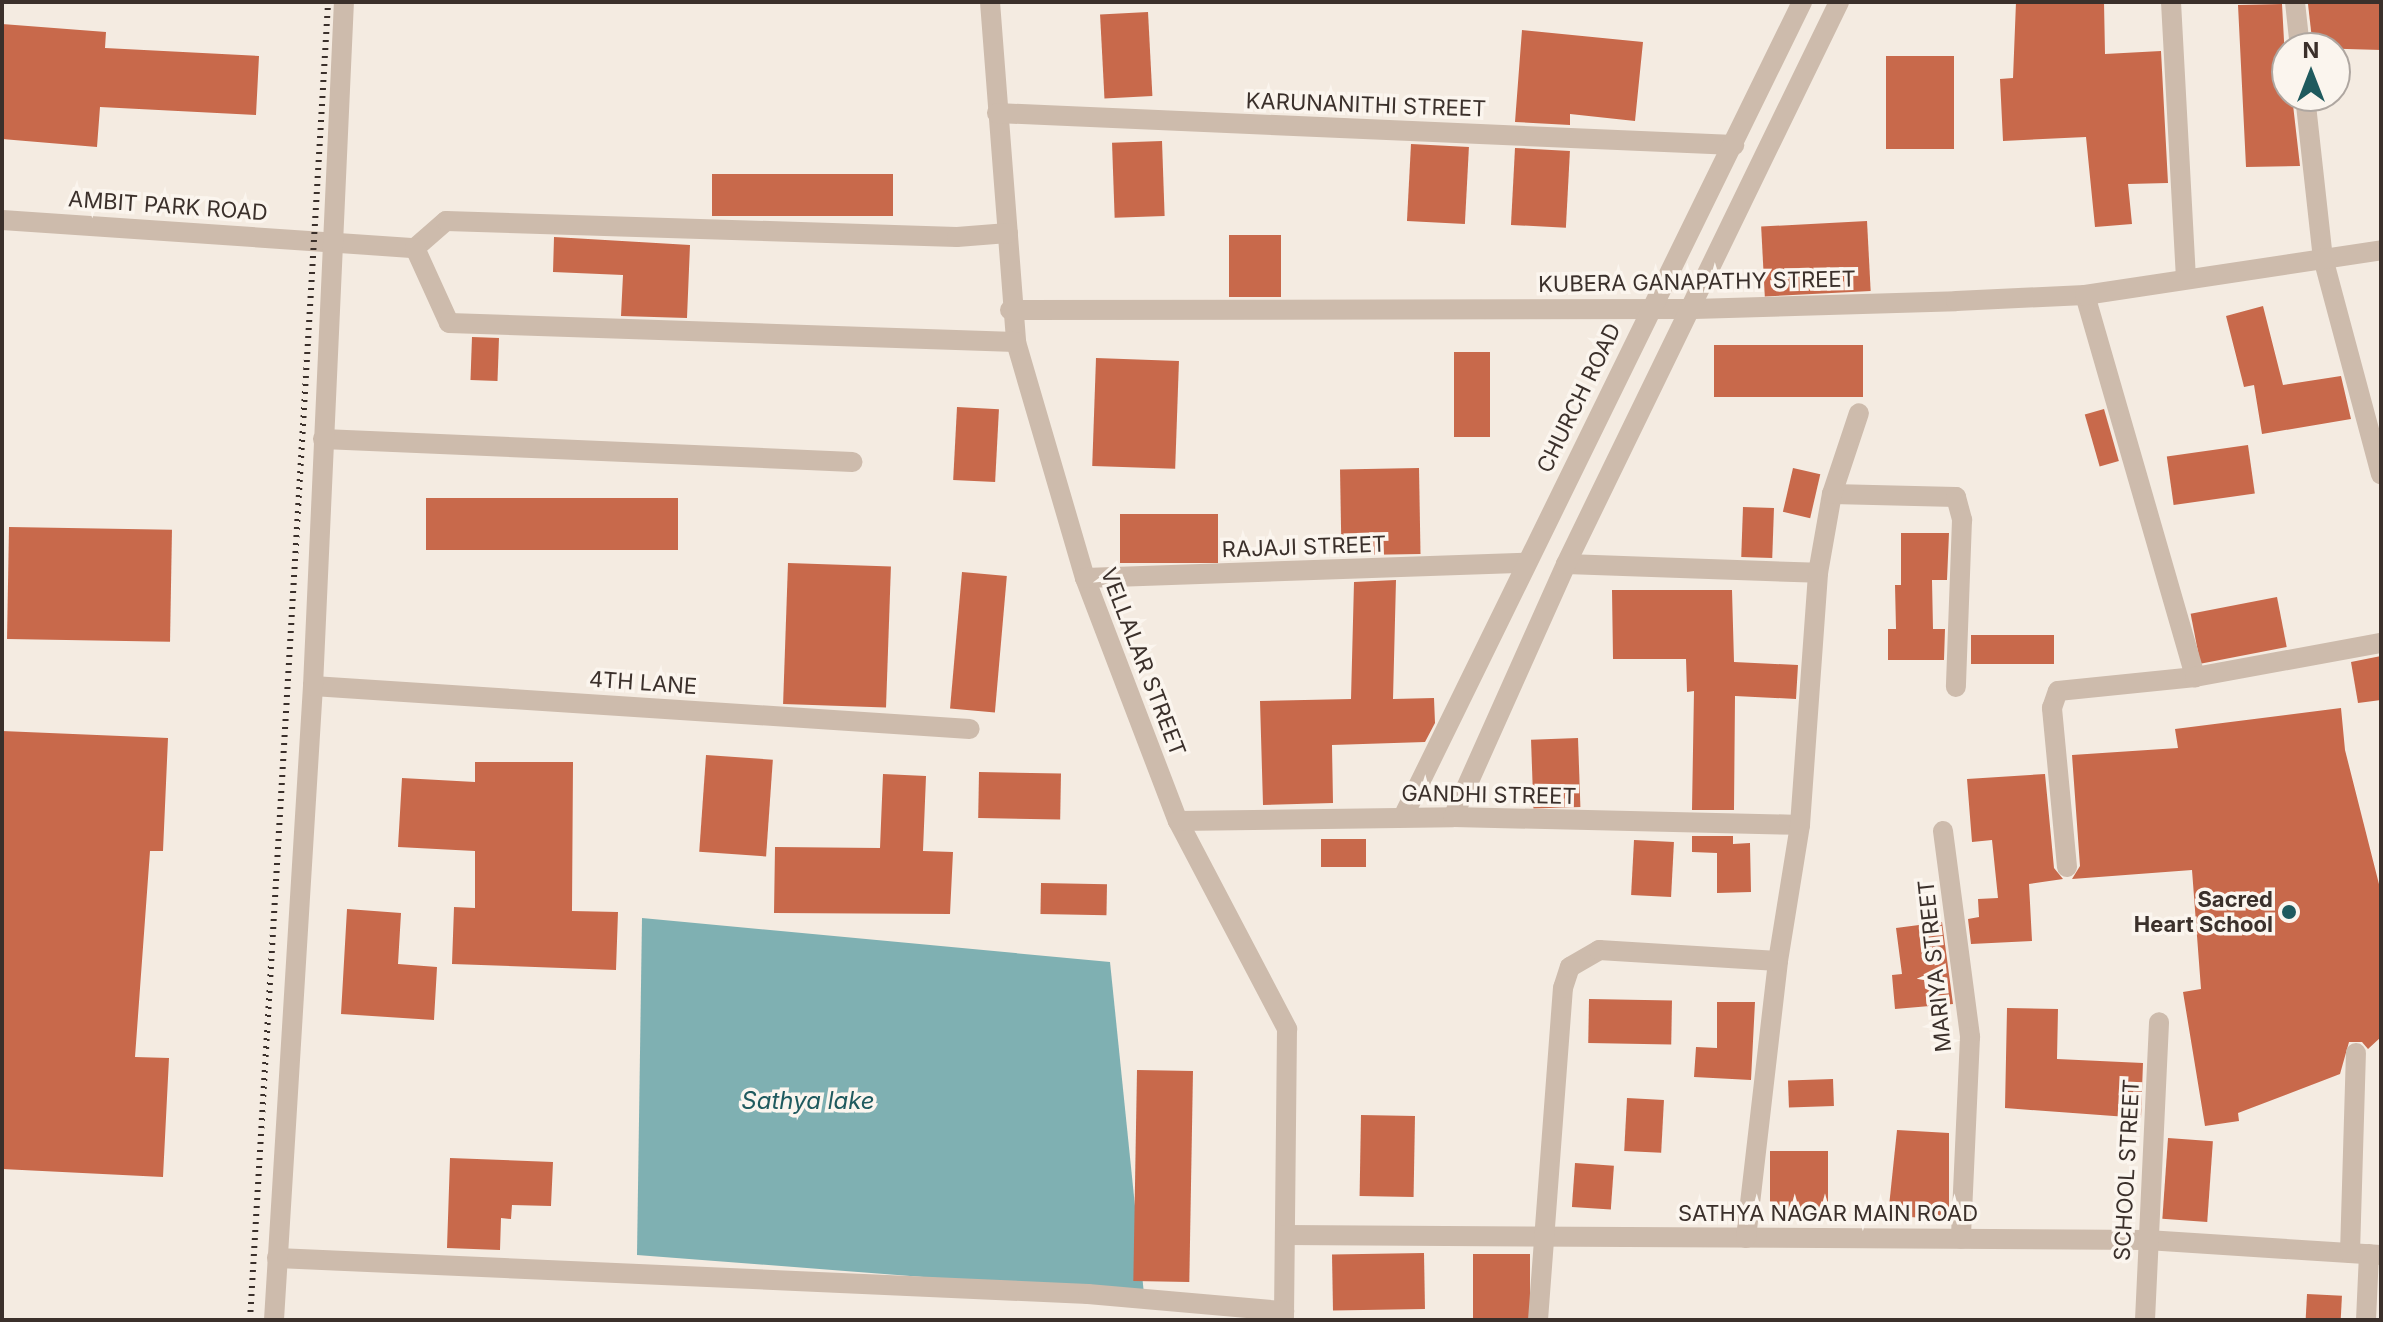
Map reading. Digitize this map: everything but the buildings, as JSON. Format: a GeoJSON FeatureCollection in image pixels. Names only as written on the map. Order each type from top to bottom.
{"type":"FeatureCollection","features":[{"type":"Feature","properties":{"kind":"street"},"geometry":{"type":"LineString","coordinates":[[274,1320],[313,686],[330,241],[344,2]]}},
{"type":"Feature","properties":{"kind":"street","name":"VELLALAR STREET"},"geometry":{"type":"LineString","coordinates":[[990,2],[1008,233],[1010,310],[1016,342],[1085,578],[1178,821],[1287,1029],[1284,1315]]}},
{"type":"Feature","properties":{"kind":"street","name":"CHURCH ROAD"},"geometry":{"type":"LineString","coordinates":[[1403,817],[1802,2]]}},
{"type":"Feature","properties":{"kind":"street"},"geometry":{"type":"LineString","coordinates":[[1453,817],[1566,564],[1694,309],[1839,2]]}},
{"type":"Feature","properties":{"kind":"street"},"geometry":{"type":"LineString","coordinates":[[2171,2],[2186,279]]}},
{"type":"Feature","properties":{"kind":"street"},"geometry":{"type":"LineString","coordinates":[[2295,2],[2298,32]]}},
{"type":"Feature","properties":{"kind":"street"},"geometry":{"type":"LineString","coordinates":[[2307,112],[2323,258],[2381,474]]}},
{"type":"Feature","properties":{"kind":"street","name":"KARUNANITHI STREET"},"geometry":{"type":"LineString","coordinates":[[997,113],[1734,145]]}},
{"type":"Feature","properties":{"kind":"street","name":"AMBIT PARK ROAD"},"geometry":{"type":"LineString","coordinates":[[2,220],[415,248]]}},
{"type":"Feature","properties":{"kind":"street"},"geometry":{"type":"LineString","coordinates":[[1008,233],[957,237],[446,221],[415,248],[449,323],[1016,342]]}},
{"type":"Feature","properties":{"kind":"street","name":"KUBERA GANAPATHY STREET"},"geometry":{"type":"LineString","coordinates":[[1010,310],[1694,309],[2085,295],[2381,250]]}},
{"type":"Feature","properties":{"kind":"street"},"geometry":{"type":"LineString","coordinates":[[2085,295],[2195,677]]}},
{"type":"Feature","properties":{"kind":"street"},"geometry":{"type":"LineString","coordinates":[[1746,1238],[1778,961],[1800,825],[1818,573],[1832,494],[1859,413]]}},
{"type":"Feature","properties":{"kind":"street"},"geometry":{"type":"LineString","coordinates":[[323,439],[853,462]]}},
{"type":"Feature","properties":{"kind":"street"},"geometry":{"type":"LineString","coordinates":[[1832,494],[1956,497],[1962,520],[1956,687]]}},
{"type":"Feature","properties":{"kind":"street","name":"RAJAJI STREET"},"geometry":{"type":"LineString","coordinates":[[1085,578],[1525,563]]}},
{"type":"Feature","properties":{"kind":"street"},"geometry":{"type":"LineString","coordinates":[[1566,564],[1818,573]]}},
{"type":"Feature","properties":{"kind":"street"},"geometry":{"type":"LineString","coordinates":[[2067,867],[2052,698],[2066,687],[2195,677],[2381,643]]}},
{"type":"Feature","properties":{"kind":"street","name":"4TH LANE"},"geometry":{"type":"LineString","coordinates":[[313,686],[970,729]]}},
{"type":"Feature","properties":{"kind":"street","name":"GANDHI STREET"},"geometry":{"type":"LineString","coordinates":[[1178,821],[1453,817],[1800,825]]}},
{"type":"Feature","properties":{"kind":"street","name":"MARIYA STREET"},"geometry":{"type":"LineString","coordinates":[[1943,831],[1970,1037],[1961,1239]]}},
{"type":"Feature","properties":{"kind":"street"},"geometry":{"type":"LineString","coordinates":[[1538,1320],[1563,988],[1570,967],[1599,950],[1778,961]]}},
{"type":"Feature","properties":{"kind":"street","name":"SCHOOL STREET"},"geometry":{"type":"LineString","coordinates":[[2145,1320],[2159,1022]]}},
{"type":"Feature","properties":{"kind":"street"},"geometry":{"type":"LineString","coordinates":[[2356,1053],[2367,1254],[2366,1320]]}},
{"type":"Feature","properties":{"kind":"street","name":"SATHYA NAGAR MAIN ROAD"},"geometry":{"type":"LineString","coordinates":[[1285,1235],[2147,1240],[2367,1254]]}},
{"type":"Feature","properties":{"kind":"street"},"geometry":{"type":"LineString","coordinates":[[277,1258],[1088,1294],[1284,1315]]}},
{"type":"Feature","properties":{"kind":"water","name":"Sathya lake"},"geometry":{"type":"Polygon","coordinates":[[[642,918],[1110,962],[1144,1294],[637,1255],[642,918]]]}},
{"type":"Feature","properties":{"kind":"railway"},"geometry":{"type":"LineString","coordinates":[[250,1320],[328,2]]}},
{"type":"Feature","properties":{"kind":"place","name":"Sacred Heart School"},"geometry":{"type":"Point","coordinates":[2289,912]}}]}
